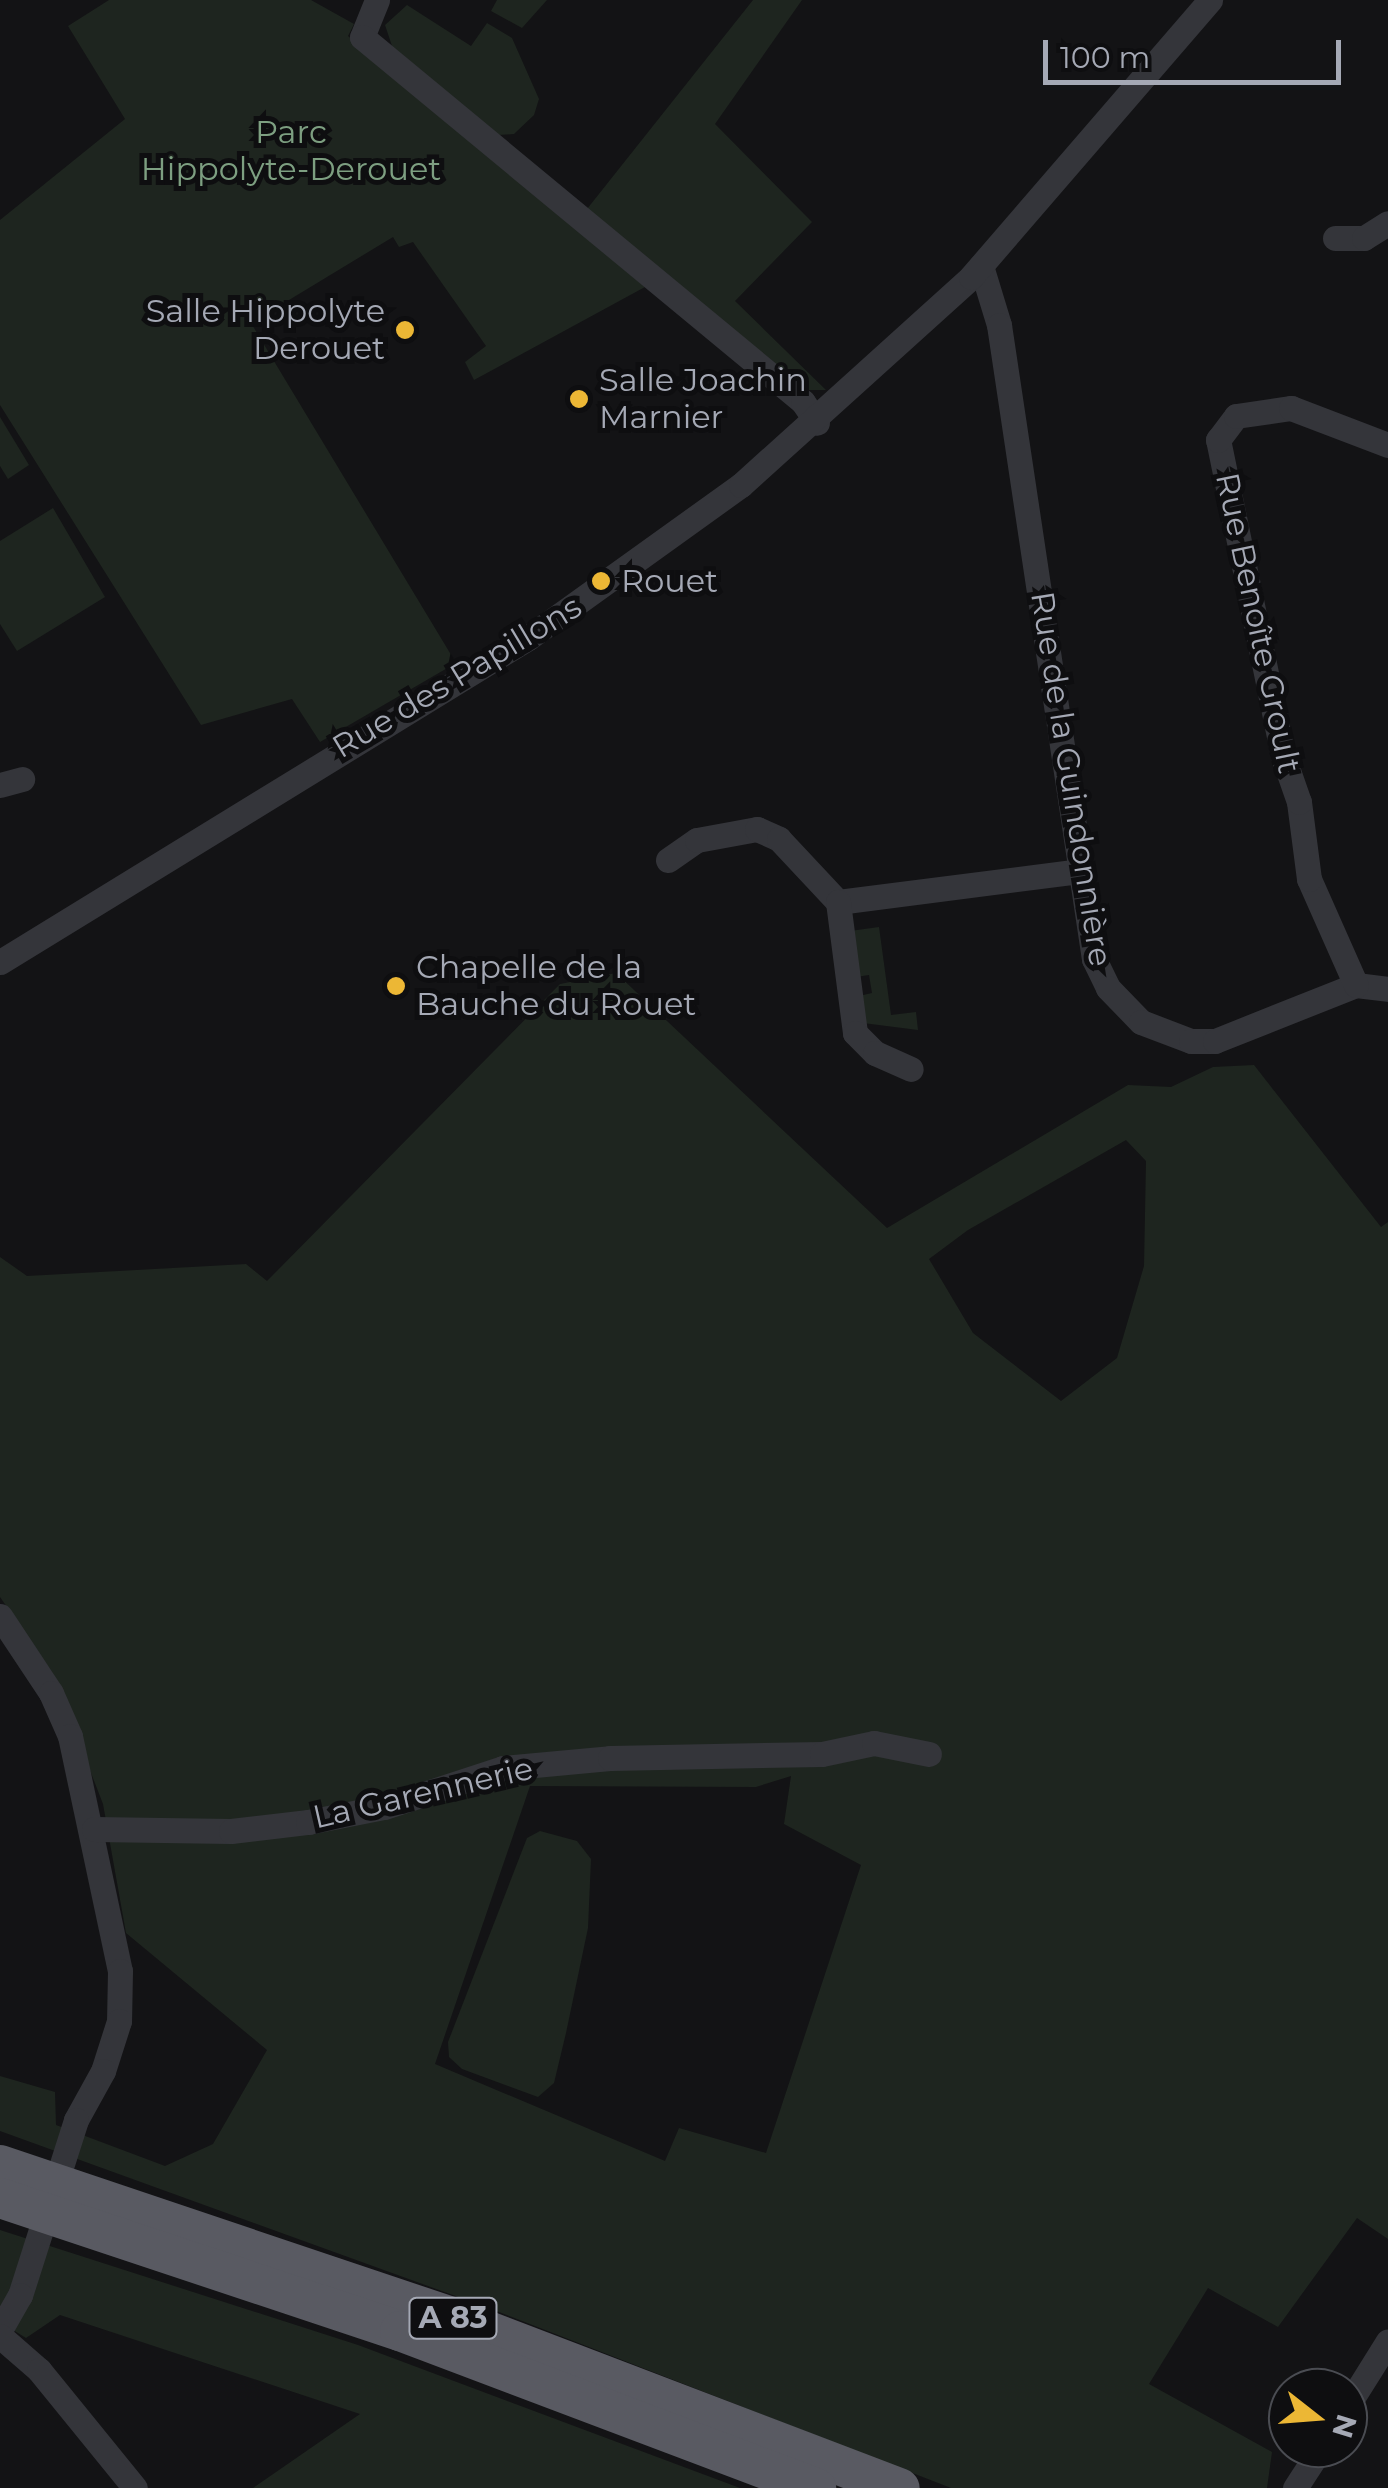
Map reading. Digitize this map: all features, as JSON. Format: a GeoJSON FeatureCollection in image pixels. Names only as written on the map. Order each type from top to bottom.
{"type":"FeatureCollection","features":[{"type":"Feature","properties":{"kind":"highway","name":"A 83"},"geometry":{"type":"LineString","coordinates":[[0,2166],[454,2318],[900,2488]]}},
{"type":"Feature","properties":{"kind":"highway","name":"A 83"},"geometry":{"type":"LineString","coordinates":[[0,2198],[400,2331],[816,2488]]}},
{"type":"Feature","properties":{"kind":"highway"},"geometry":{"type":"LineString","coordinates":[[0,2215],[326,2321],[772,2488]]}},
{"type":"Feature","properties":{"kind":"street"},"geometry":{"type":"LineString","coordinates":[[377,0],[362,37],[803,402],[817,423]]}},
{"type":"Feature","properties":{"kind":"street","name":"Rue des Papillons"},"geometry":{"type":"LineString","coordinates":[[0,962],[528,638],[657,550],[817,423],[981,266],[1210,0]]}},
{"type":"Feature","properties":{"kind":"street"},"geometry":{"type":"LineString","coordinates":[[1335,238],[1364,238],[1388,223]]}},
{"type":"Feature","properties":{"kind":"street","name":"Rue de la Guindonnière"},"geometry":{"type":"LineString","coordinates":[[981,266],[999,326],[1094,959],[1108,988],[1125,1009],[1164,1036],[1215,1041],[1356,985],[1388,989]]}},
{"type":"Feature","properties":{"kind":"street","name":"Rue Benoîte Groult"},"geometry":{"type":"LineString","coordinates":[[1356,985],[1309,879],[1299,802],[1283,756],[1218,440],[1236,416],[1291,408],[1388,446]]}},
{"type":"Feature","properties":{"kind":"street"},"geometry":{"type":"LineString","coordinates":[[668,860],[698,840],[758,829],[780,839],[838,902],[855,1033],[875,1052],[910,1069]]}},
{"type":"Feature","properties":{"kind":"street"},"geometry":{"type":"LineString","coordinates":[[838,902],[1081,871]]}},
{"type":"Feature","properties":{"kind":"street"},"geometry":{"type":"LineString","coordinates":[[0,1616],[35,1666],[70,1736],[94,1830],[120,1971],[119,2021],[103,2071],[76,2120],[25,2278],[0,2333],[39,2370],[134,2488]]}},
{"type":"Feature","properties":{"kind":"street","name":"La Garennerie"},"geometry":{"type":"LineString","coordinates":[[94,1830],[230,1831],[308,1822],[384,1807],[503,1768],[610,1758],[822,1754],[874,1743],[929,1754]]}},
{"type":"Feature","properties":{"kind":"street"},"geometry":{"type":"LineString","coordinates":[[1368,2373],[1388,2341]]}},
{"type":"Feature","properties":{"kind":"green space","name":"Parc Hippolyte-Derouet"},"geometry":{"type":"Polygon","coordinates":[[[109,0],[311,0],[354,24],[348,36],[645,287],[474,380],[465,362],[486,346],[413,242],[399,247],[393,237],[251,323],[456,663],[320,742],[292,699],[201,725],[0,405],[0,220],[125,119],[68,26],[109,0]]]}},
{"type":"Feature","properties":{"kind":"green space"},"geometry":{"type":"Polygon","coordinates":[[[497,0],[547,0],[522,28],[491,11],[497,0]]]}},
{"type":"Feature","properties":{"kind":"green space"},"geometry":{"type":"Polygon","coordinates":[[[753,0],[802,0],[715,124],[812,222],[735,301],[826,390],[805,390],[587,209],[753,0]]]}},
{"type":"Feature","properties":{"kind":"green space"},"geometry":{"type":"Polygon","coordinates":[[[407,5],[471,46],[487,23],[512,38],[539,99],[534,115],[514,134],[498,135],[392,46],[385,25],[407,5]]]}},
{"type":"Feature","properties":{"kind":"green space"},"geometry":{"type":"Polygon","coordinates":[[[0,417],[29,465],[8,479],[0,466],[0,417]]]}},
{"type":"Feature","properties":{"kind":"green space"},"geometry":{"type":"Polygon","coordinates":[[[53,508],[105,597],[17,651],[0,624],[0,541],[53,508]]]}},
{"type":"Feature","properties":{"kind":"green space"},"geometry":{"type":"Polygon","coordinates":[[[879,927],[891,1015],[916,1012],[918,1030],[863,1023],[859,996],[872,993],[869,975],[856,977],[850,931],[879,927]]]}},
{"type":"Feature","properties":{"kind":"green space"},"geometry":{"type":"Polygon","coordinates":[[[616,973],[887,1228],[1128,1085],[1171,1087],[1213,1067],[1254,1065],[1381,1227],[1388,1222],[1388,2239],[1357,2218],[1278,2327],[1208,2288],[1149,2384],[1268,2450],[1267,2488],[951,2488],[486,2307],[0,2131],[0,2076],[55,2092],[56,2125],[165,2166],[213,2144],[267,2050],[126,1933],[103,1804],[52,1672],[0,1597],[0,1257],[27,1276],[246,1264],[267,1281],[560,984],[616,973]],[[1126,1140],[968,1230],[929,1259],[973,1333],[1061,1401],[1117,1358],[1144,1266],[1146,1161],[1126,1140]],[[791,1776],[756,1787],[530,1786],[435,2064],[665,2161],[679,2128],[766,2153],[861,1865],[784,1824],[791,1776]]]}},
{"type":"Feature","properties":{"kind":"green space"},"geometry":{"type":"Polygon","coordinates":[[[540,1831],[577,1841],[591,1859],[588,1928],[566,2033],[554,2083],[538,2097],[462,2069],[449,2057],[448,2042],[527,1838],[540,1831]]]}},
{"type":"Feature","properties":{"kind":"green space"},"geometry":{"type":"Polygon","coordinates":[[[0,2230],[358,2345],[740,2488],[253,2488],[360,2414],[60,2315],[26,2338],[0,2322],[0,2230]]]}},
{"type":"Feature","properties":{"kind":"place","name":"Salle Hippolyte Derouet"},"geometry":{"type":"Point","coordinates":[405,330]}},
{"type":"Feature","properties":{"kind":"place","name":"Salle Joachin Marnier"},"geometry":{"type":"Point","coordinates":[579,399]}},
{"type":"Feature","properties":{"kind":"place","name":"Rouet"},"geometry":{"type":"Point","coordinates":[601,581]}},
{"type":"Feature","properties":{"kind":"place","name":"Chapelle de la Bauche du Rouet"},"geometry":{"type":"Point","coordinates":[396,986]}}]}
